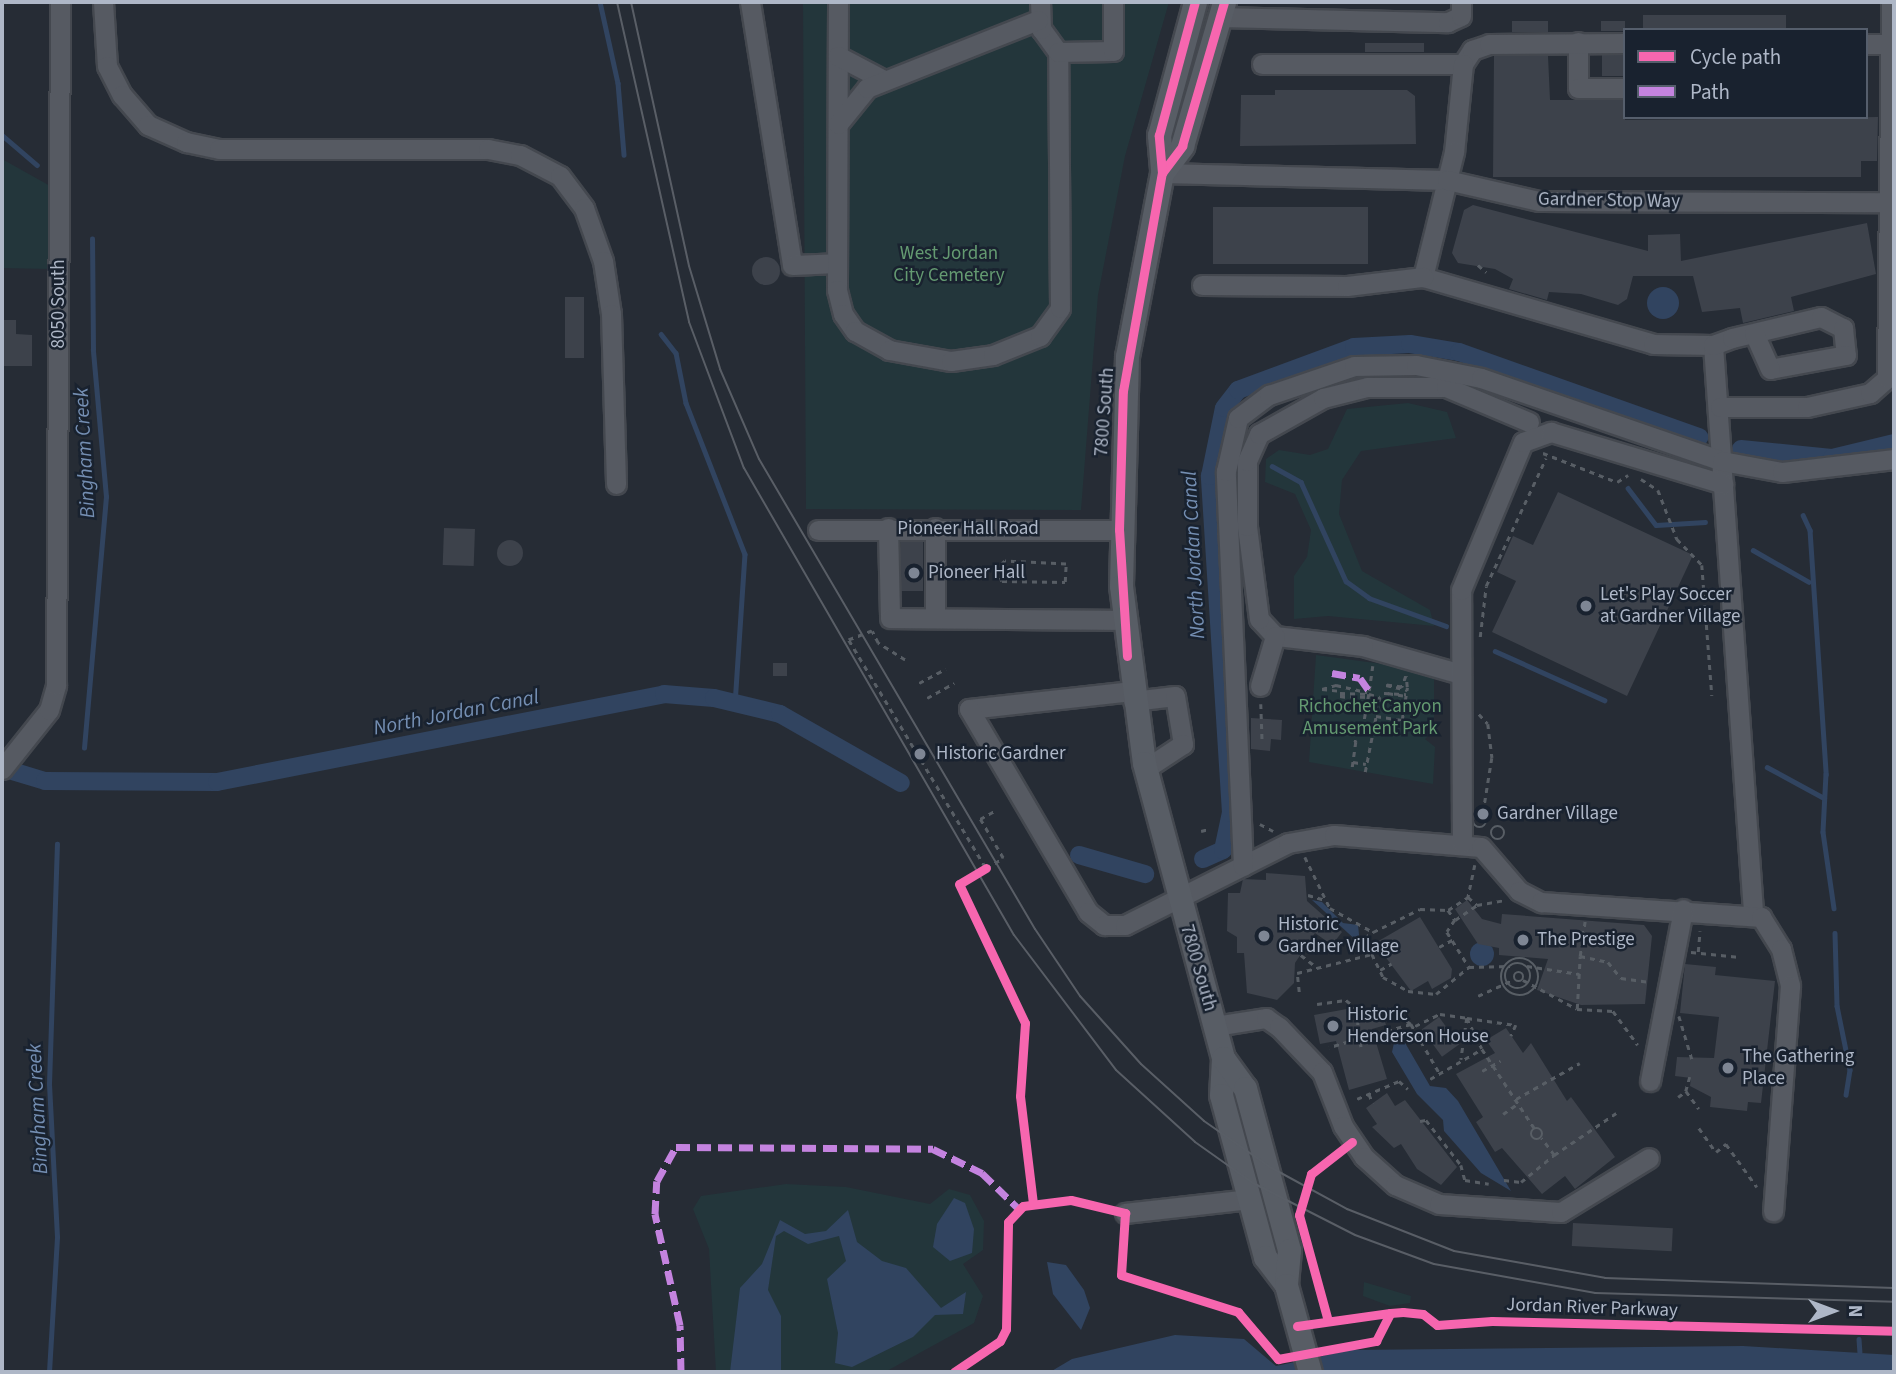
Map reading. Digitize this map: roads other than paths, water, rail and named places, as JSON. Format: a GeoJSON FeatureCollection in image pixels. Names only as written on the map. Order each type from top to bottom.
{"type":"FeatureCollection","features":[{"type":"Feature","properties":{"kind":"main road","name":"7800 South"},"geometry":{"type":"LineString","coordinates":[[1195,2],[1159,135],[1162,173],[1127,356],[1119,530],[1124,620],[1145,769],[1223,1058],[1221,1095],[1265,1257],[1286,1284]]}},
{"type":"Feature","properties":{"kind":"main road","name":"7800 South"},"geometry":{"type":"LineString","coordinates":[[1162,173],[1182,146],[1222,9]]}},
{"type":"Feature","properties":{"kind":"main road","name":"7800 South"},"geometry":{"type":"LineString","coordinates":[[1223,1058],[1245,1088],[1260,1142],[1289,1250],[1286,1284],[1310,1372]]}},
{"type":"Feature","properties":{"kind":"street","name":"8050 South"},"geometry":{"type":"LineString","coordinates":[[8,754],[50,710],[56,685],[61,2]]}},
{"type":"Feature","properties":{"kind":"street"},"geometry":{"type":"LineString","coordinates":[[103,2],[107,66],[122,95],[148,125],[186,142],[219,149],[488,149],[520,155],[560,176],[584,208],[603,261],[611,314],[616,484]]}},
{"type":"Feature","properties":{"kind":"street"},"geometry":{"type":"LineString","coordinates":[[750,2],[792,265],[837,262]]}},
{"type":"Feature","properties":{"kind":"street"},"geometry":{"type":"LineString","coordinates":[[837,125],[855,97],[884,80],[1039,11],[1058,52],[1061,297],[1048,330],[974,359],[900,354],[849,324],[837,262],[837,125],[838,2]]}},
{"type":"Feature","properties":{"kind":"street"},"geometry":{"type":"LineString","coordinates":[[1058,52],[1113,51],[1113,2]]}},
{"type":"Feature","properties":{"kind":"street"},"geometry":{"type":"LineString","coordinates":[[1338,21],[1343,2]]}},
{"type":"Feature","properties":{"kind":"street"},"geometry":{"type":"LineString","coordinates":[[1720,407],[1807,407],[1870,393],[1882,384],[1892,359],[1891,2]]}},
{"type":"Feature","properties":{"kind":"street"},"geometry":{"type":"LineString","coordinates":[[1222,9],[1287,11],[1338,21],[1448,22],[1461,9]]}},
{"type":"Feature","properties":{"kind":"street"},"geometry":{"type":"LineString","coordinates":[[1578,42],[1578,89],[1623,88]]}},
{"type":"Feature","properties":{"kind":"street"},"geometry":{"type":"LineString","coordinates":[[1423,277],[1447,180],[1463,64],[1467,54],[1489,44],[1623,43]]}},
{"type":"Feature","properties":{"kind":"street"},"geometry":{"type":"LineString","coordinates":[[1868,44],[1891,44]]}},
{"type":"Feature","properties":{"kind":"street"},"geometry":{"type":"LineString","coordinates":[[838,56],[884,80]]}},
{"type":"Feature","properties":{"kind":"street"},"geometry":{"type":"LineString","coordinates":[[1262,64],[1463,64]]}},
{"type":"Feature","properties":{"kind":"street","name":"Gardner Stop Way"},"geometry":{"type":"LineString","coordinates":[[1162,173],[1447,180],[1539,201],[1892,201]]}},
{"type":"Feature","properties":{"kind":"street"},"geometry":{"type":"LineString","coordinates":[[1202,285],[1347,286],[1423,277],[1653,344],[1713,345],[1754,333]]}},
{"type":"Feature","properties":{"kind":"street"},"geometry":{"type":"LineString","coordinates":[[1713,345],[1720,407],[1753,912],[1781,949],[1790,986],[1773,1211]]}},
{"type":"Feature","properties":{"kind":"street"},"geometry":{"type":"LineString","coordinates":[[1243,866],[1239,850],[1246,816],[1226,471],[1230,437],[1245,411],[1279,391],[1354,366],[1416,365],[1481,378],[1722,461],[1782,472],[1894,459]]}},
{"type":"Feature","properties":{"kind":"street"},"geometry":{"type":"LineString","coordinates":[[1461,674],[1374,649],[1275,636],[1259,620],[1247,526],[1247,461],[1259,434],[1323,398],[1367,387],[1446,387],[1529,422]]}},
{"type":"Feature","properties":{"kind":"street"},"geometry":{"type":"LineString","coordinates":[[1462,842],[1461,674],[1466,568],[1527,438],[1551,432],[1723,484]]}},
{"type":"Feature","properties":{"kind":"street"},"geometry":{"type":"LineString","coordinates":[[888,528],[890,618],[1124,620]]}},
{"type":"Feature","properties":{"kind":"street"},"geometry":{"type":"LineString","coordinates":[[935,528],[935,618]]}},
{"type":"Feature","properties":{"kind":"street","name":"Pioneer Hall Road"},"geometry":{"type":"LineString","coordinates":[[818,530],[1119,530]]}},
{"type":"Feature","properties":{"kind":"street"},"geometry":{"type":"LineString","coordinates":[[1260,686],[1262,660],[1275,636]]}},
{"type":"Feature","properties":{"kind":"street"},"geometry":{"type":"LineString","coordinates":[[1145,769],[1183,744],[1175,696],[1133,696],[968,709],[1095,919],[1125,925],[1180,900],[1288,843],[1322,836],[1462,842],[1490,851],[1519,891],[1541,902],[1753,912]]}},
{"type":"Feature","properties":{"kind":"street"},"geometry":{"type":"LineString","coordinates":[[1650,1081],[1682,909]]}},
{"type":"Feature","properties":{"kind":"street"},"geometry":{"type":"LineString","coordinates":[[1215,1026],[1266,1018],[1279,1027],[1317,1064],[1364,1157],[1395,1185],[1439,1204],[1561,1212],[1649,1158]]}},
{"type":"Feature","properties":{"kind":"street"},"geometry":{"type":"LineString","coordinates":[[1125,1213],[1249,1199]]}},
{"type":"Feature","properties":{"kind":"water"},"geometry":{"type":"Polygon","coordinates":[[[1663,287],[1674,292],[1679,303],[1674,314],[1663,319],[1652,314],[1647,303],[1652,292],[1663,287]]]}},
{"type":"Feature","properties":{"kind":"water"},"geometry":{"type":"Polygon","coordinates":[[[1312,900],[1322,902],[1343,923],[1358,925],[1360,944],[1312,900]]]}},
{"type":"Feature","properties":{"kind":"water"},"geometry":{"type":"Polygon","coordinates":[[[1482,942],[1493,949],[1494,954],[1487,965],[1482,966],[1471,959],[1470,954],[1477,943],[1482,942]]]}},
{"type":"Feature","properties":{"kind":"water"},"geometry":{"type":"Polygon","coordinates":[[[1395,1038],[1404,1041],[1430,1086],[1446,1088],[1458,1101],[1511,1191],[1481,1173],[1444,1131],[1443,1120],[1417,1094],[1392,1052],[1395,1038]]]}},
{"type":"Feature","properties":{"kind":"water"},"geometry":{"type":"Polygon","coordinates":[[[954,1198],[965,1203],[974,1229],[972,1253],[950,1261],[933,1247],[937,1224],[954,1198]]]}},
{"type":"Feature","properties":{"kind":"water"},"geometry":{"type":"Polygon","coordinates":[[[848,1210],[857,1242],[882,1261],[906,1268],[941,1308],[966,1292],[963,1314],[935,1315],[913,1337],[852,1367],[835,1363],[838,1333],[827,1279],[846,1261],[839,1236],[808,1244],[784,1231],[776,1236],[768,1290],[781,1316],[781,1372],[730,1372],[740,1288],[762,1264],[780,1220],[805,1234],[826,1231],[848,1210]]]}},
{"type":"Feature","properties":{"kind":"water"},"geometry":{"type":"Polygon","coordinates":[[[1047,1262],[1066,1265],[1084,1290],[1090,1308],[1081,1330],[1053,1294],[1047,1262]]]}},
{"type":"Feature","properties":{"kind":"water"},"geometry":{"type":"Polygon","coordinates":[[[1175,1335],[1244,1339],[1276,1366],[1351,1350],[1743,1346],[1894,1355],[1894,1372],[1050,1372],[1072,1359],[1175,1335]]]}},
{"type":"Feature","properties":{"kind":"waterway"},"geometry":{"type":"LineString","coordinates":[[600,2],[618,83],[624,155]]}},
{"type":"Feature","properties":{"kind":"waterway","name":"Bingham Creek"},"geometry":{"type":"LineString","coordinates":[[2,135],[37,165]]}},
{"type":"Feature","properties":{"kind":"waterway","name":"Bingham Creek"},"geometry":{"type":"LineString","coordinates":[[84,748],[106,497],[93,350],[92,239]]}},
{"type":"Feature","properties":{"kind":"waterway"},"geometry":{"type":"LineString","coordinates":[[661,334],[676,353],[686,403],[745,554],[735,703]]}},
{"type":"Feature","properties":{"kind":"waterway","name":"North Jordan Canal"},"geometry":{"type":"LineString","coordinates":[[1203,859],[1223,850],[1231,813],[1210,476],[1224,408],[1238,390],[1354,347],[1410,344],[1459,352],[1699,437]]}},
{"type":"Feature","properties":{"kind":"waterway","name":"North Jordan Canal"},"geometry":{"type":"LineString","coordinates":[[1741,449],[1832,458],[1894,443]]}},
{"type":"Feature","properties":{"kind":"waterway"},"geometry":{"type":"LineString","coordinates":[[1272,466],[1301,482],[1346,581],[1369,598],[1446,626]]}},
{"type":"Feature","properties":{"kind":"waterway"},"geometry":{"type":"LineString","coordinates":[[1628,488],[1656,525],[1705,522]]}},
{"type":"Feature","properties":{"kind":"waterway"},"geometry":{"type":"LineString","coordinates":[[1803,515],[1810,530],[1826,774],[1823,832],[1834,908]]}},
{"type":"Feature","properties":{"kind":"waterway"},"geometry":{"type":"LineString","coordinates":[[1753,550],[1809,582]]}},
{"type":"Feature","properties":{"kind":"waterway"},"geometry":{"type":"LineString","coordinates":[[1495,651],[1604,700]]}},
{"type":"Feature","properties":{"kind":"waterway","name":"North Jordan Canal"},"geometry":{"type":"LineString","coordinates":[[2,768],[45,781],[217,782],[664,694],[714,698],[780,714],[901,783]]}},
{"type":"Feature","properties":{"kind":"waterway"},"geometry":{"type":"LineString","coordinates":[[1767,767],[1824,798]]}},
{"type":"Feature","properties":{"kind":"waterway","name":"Bingham Creek"},"geometry":{"type":"LineString","coordinates":[[49,1372],[57,1237],[49,1084],[57,844]]}},
{"type":"Feature","properties":{"kind":"waterway","name":"North Jordan Canal"},"geometry":{"type":"LineString","coordinates":[[1079,855],[1145,874]]}},
{"type":"Feature","properties":{"kind":"waterway"},"geometry":{"type":"LineString","coordinates":[[1835,933],[1837,1006],[1850,1070],[1846,1095]]}},
{"type":"Feature","properties":{"kind":"waterway"},"geometry":{"type":"LineString","coordinates":[[1859,1339],[1860,1352]]}},
{"type":"Feature","properties":{"kind":"tram line"},"geometry":{"type":"LineString","coordinates":[[617,2],[689,322],[744,468],[1014,935],[1116,1070],[1195,1142],[1253,1183],[1355,1235],[1434,1264],[1595,1293],[1894,1302]]}},
{"type":"Feature","properties":{"kind":"tram line"},"geometry":{"type":"LineString","coordinates":[[631,2],[689,266],[720,369],[759,459],[1035,929],[1080,996],[1141,1064],[1204,1121],[1270,1167],[1347,1209],[1454,1251],[1605,1278],[1894,1288]]}},
{"type":"Feature","properties":{"kind":"place","name":"Pioneer Hall"},"geometry":{"type":"Point","coordinates":[914,573]}},
{"type":"Feature","properties":{"kind":"place","name":"Let's Play Soccer at Gardner Village"},"geometry":{"type":"Point","coordinates":[1586,606]}},
{"type":"Feature","properties":{"kind":"place","name":"Historic Gardner"},"geometry":{"type":"Point","coordinates":[920,754]}},
{"type":"Feature","properties":{"kind":"place","name":"Gardner Village"},"geometry":{"type":"Point","coordinates":[1483,814]}},
{"type":"Feature","properties":{"kind":"place","name":"Historic Gardner Village"},"geometry":{"type":"Point","coordinates":[1264,936]}},
{"type":"Feature","properties":{"kind":"place","name":"The Prestige"},"geometry":{"type":"Point","coordinates":[1523,940]}},
{"type":"Feature","properties":{"kind":"place","name":"Historic Henderson House"},"geometry":{"type":"Point","coordinates":[1333,1026]}},
{"type":"Feature","properties":{"kind":"place","name":"The Gathering Place"},"geometry":{"type":"Point","coordinates":[1728,1068]}},
{"type":"Feature","properties":{"kind":"park label","name":"West Jordan City Cemetery"},"geometry":{"type":"Point","coordinates":[949,265]}},
{"type":"Feature","properties":{"kind":"park label","name":"Richochet Canyon Amusement Park"},"geometry":{"type":"Point","coordinates":[1370,718]}}]}
